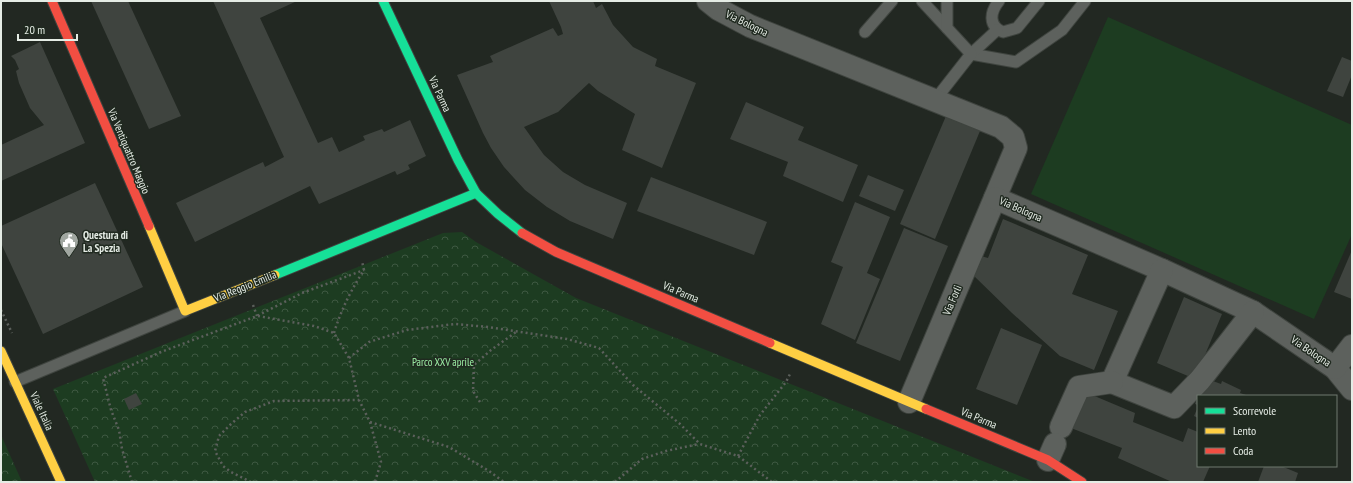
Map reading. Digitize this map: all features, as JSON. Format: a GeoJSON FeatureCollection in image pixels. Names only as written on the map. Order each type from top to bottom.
{"type":"FeatureCollection","features":[{"type":"Feature","properties":{"kind":"street","name":"Via Ventiquattro Maggio"},"geometry":{"type":"LineString","coordinates":[[52,1],[185,311]]}},
{"type":"Feature","properties":{"kind":"street","name":"Via Parma"},"geometry":{"type":"LineString","coordinates":[[383,1],[458,160],[476,193],[498,214],[521,232],[556,252],[909,402],[1055,444],[1082,482]]}},
{"type":"Feature","properties":{"kind":"street","name":"Via Bologna"},"geometry":{"type":"LineString","coordinates":[[708,1],[718,9],[750,26],[1001,126],[1013,137],[1016,148],[995,198],[1162,270],[1253,312],[1335,368],[1352,389]]}},
{"type":"Feature","properties":{"kind":"street","name":"Via Reggio Emilia"},"geometry":{"type":"LineString","coordinates":[[185,311],[476,193]]}},
{"type":"Feature","properties":{"kind":"street","name":"Via Forlì"},"geometry":{"type":"LineString","coordinates":[[909,402],[995,198]]}},
{"type":"Feature","properties":{"kind":"street"},"geometry":{"type":"LineString","coordinates":[[1112,382],[1162,270]]}},
{"type":"Feature","properties":{"kind":"street"},"geometry":{"type":"LineString","coordinates":[[1055,444],[1079,386],[1112,382],[1174,407],[1200,380],[1253,312]]}},
{"type":"Feature","properties":{"kind":"street"},"geometry":{"type":"LineString","coordinates":[[1335,368],[1352,346]]}},
{"type":"Feature","properties":{"kind":"street","name":"Viale Italia"},"geometry":{"type":"LineString","coordinates":[[1,351],[61,482]]}},
{"type":"Feature","properties":{"kind":"lane"},"geometry":{"type":"LineString","coordinates":[[865,32],[892,1]]}},
{"type":"Feature","properties":{"kind":"lane"},"geometry":{"type":"LineString","coordinates":[[922,1],[971,54],[1016,62],[1062,30],[1085,1]]}},
{"type":"Feature","properties":{"kind":"lane"},"geometry":{"type":"LineString","coordinates":[[947,1],[947,28]]}},
{"type":"Feature","properties":{"kind":"lane"},"geometry":{"type":"LineString","coordinates":[[999,1],[994,8],[992,22],[997,30],[1003,32],[1017,28],[1039,1]]}},
{"type":"Feature","properties":{"kind":"lane"},"geometry":{"type":"LineString","coordinates":[[935,100],[971,54],[997,30]]}},
{"type":"Feature","properties":{"kind":"lane","name":"Via Reggio Emilia"},"geometry":{"type":"LineString","coordinates":[[16,382],[185,311]]}},
{"type":"Feature","properties":{"kind":"path"},"geometry":{"type":"LineString","coordinates":[[132,482],[122,449],[119,430],[111,410],[103,378],[161,352],[257,316],[302,294],[364,270],[340,314],[334,333]]}},
{"type":"Feature","properties":{"kind":"path"},"geometry":{"type":"LineString","coordinates":[[257,316],[314,326],[334,333],[349,358],[359,400],[370,422],[381,462],[375,482]]}},
{"type":"Feature","properties":{"kind":"path"},"geometry":{"type":"LineString","coordinates":[[349,358],[369,342],[407,330],[455,324],[488,327],[567,339],[599,348],[633,385],[680,424],[700,444],[738,456],[772,482]]}},
{"type":"Feature","properties":{"kind":"path"},"geometry":{"type":"LineString","coordinates":[[480,402],[473,391],[474,365],[491,350],[517,332]]}},
{"type":"Feature","properties":{"kind":"path"},"geometry":{"type":"LineString","coordinates":[[738,456],[760,415],[786,382],[799,354]]}},
{"type":"Feature","properties":{"kind":"path"},"geometry":{"type":"LineString","coordinates":[[251,482],[223,466],[215,451],[219,436],[245,412],[274,401],[359,400]]}},
{"type":"Feature","properties":{"kind":"path"},"geometry":{"type":"LineString","coordinates":[[370,422],[449,447],[489,471],[504,482]]}},
{"type":"Feature","properties":{"kind":"path"},"geometry":{"type":"LineString","coordinates":[[615,482],[642,459],[666,451],[700,444]]}},
{"type":"Feature","properties":{"kind":"green space"},"geometry":{"type":"Polygon","coordinates":[[[1108,17],[1352,125],[1352,234],[1314,319],[1031,194],[1108,17]]]}},
{"type":"Feature","properties":{"kind":"green space","name":"Parco XXV aprile"},"geometry":{"type":"Polygon","coordinates":[[[462,232],[476,242],[576,298],[1035,482],[95,482],[53,389],[443,233],[462,232]]]}},
{"type":"Feature","properties":{"kind":"green space"},"geometry":{"type":"Polygon","coordinates":[[[1,435],[22,482],[1,482],[1,435]]]}},
{"type":"Feature","properties":{"kind":"building"},"geometry":{"type":"Polygon","coordinates":[[[91,1],[128,1],[181,116],[149,129],[91,1]]]}},
{"type":"Feature","properties":{"kind":"building"},"geometry":{"type":"Polygon","coordinates":[[[213,1],[297,1],[260,18],[318,143],[332,137],[339,152],[365,140],[363,136],[382,129],[384,132],[410,120],[426,156],[408,165],[410,169],[397,175],[395,171],[319,204],[310,186],[195,242],[176,203],[263,162],[265,167],[284,157],[213,1]]]}},
{"type":"Feature","properties":{"kind":"building"},"geometry":{"type":"Polygon","coordinates":[[[549,1],[593,1],[596,8],[602,4],[613,25],[633,47],[657,59],[655,66],[696,83],[662,168],[622,150],[635,114],[598,91],[589,83],[558,112],[524,127],[544,155],[563,172],[585,185],[627,203],[613,239],[570,221],[547,207],[525,190],[504,167],[491,148],[457,75],[493,62],[490,56],[553,28],[558,36],[563,34],[549,1]]]}},
{"type":"Feature","properties":{"kind":"building"},"geometry":{"type":"Polygon","coordinates":[[[40,42],[85,143],[1,181],[1,145],[44,125],[30,108],[19,83],[16,71],[19,69],[15,60],[11,56],[40,42]]]}},
{"type":"Feature","properties":{"kind":"building"},"geometry":{"type":"Polygon","coordinates":[[[1342,57],[1352,61],[1352,75],[1343,97],[1327,91],[1342,57]]]}},
{"type":"Feature","properties":{"kind":"building"},"geometry":{"type":"Polygon","coordinates":[[[746,102],[804,127],[798,140],[858,165],[843,202],[783,176],[788,162],[730,139],[746,102]]]}},
{"type":"Feature","properties":{"kind":"building"},"geometry":{"type":"Polygon","coordinates":[[[946,116],[980,131],[935,239],[900,224],[946,116]]]}},
{"type":"Feature","properties":{"kind":"building"},"geometry":{"type":"Polygon","coordinates":[[[868,175],[904,190],[895,211],[859,196],[868,175]]]}},
{"type":"Feature","properties":{"kind":"building"},"geometry":{"type":"Polygon","coordinates":[[[651,177],[767,222],[754,255],[637,211],[651,177]]]}},
{"type":"Feature","properties":{"kind":"building"},"geometry":{"type":"Polygon","coordinates":[[[95,183],[143,287],[43,334],[1,243],[1,226],[95,183]]]}},
{"type":"Feature","properties":{"kind":"building"},"geometry":{"type":"Polygon","coordinates":[[[855,202],[890,217],[867,273],[880,279],[855,340],[821,324],[843,267],[831,262],[855,202]]]}},
{"type":"Feature","properties":{"kind":"building"},"geometry":{"type":"Polygon","coordinates":[[[1003,219],[1088,255],[1072,294],[1118,311],[1094,370],[1060,356],[1012,313],[973,275],[981,256],[988,258],[1003,219]]]}},
{"type":"Feature","properties":{"kind":"building"},"geometry":{"type":"Polygon","coordinates":[[[904,228],[948,246],[900,361],[856,343],[904,228]]]}},
{"type":"Feature","properties":{"kind":"building"},"geometry":{"type":"Polygon","coordinates":[[[1352,250],[1352,299],[1334,292],[1352,250]]]}},
{"type":"Feature","properties":{"kind":"building"},"geometry":{"type":"Polygon","coordinates":[[[1184,297],[1222,314],[1195,379],[1157,363],[1184,297]]]}},
{"type":"Feature","properties":{"kind":"building"},"geometry":{"type":"Polygon","coordinates":[[[1001,328],[1042,345],[1017,405],[976,389],[1001,328]]]}},
{"type":"Feature","properties":{"kind":"building"},"geometry":{"type":"Polygon","coordinates":[[[1205,378],[1221,384],[1222,381],[1241,390],[1240,393],[1246,395],[1198,395],[1205,378]]]}},
{"type":"Feature","properties":{"kind":"building"},"geometry":{"type":"Polygon","coordinates":[[[1085,392],[1135,413],[1133,422],[1183,442],[1188,428],[1197,432],[1197,467],[1210,467],[1203,482],[1172,482],[1118,458],[1122,448],[1071,428],[1085,392]]]}},
{"type":"Feature","properties":{"kind":"building"},"geometry":{"type":"Polygon","coordinates":[[[136,393],[142,404],[129,410],[124,399],[136,393]]]}},
{"type":"Feature","properties":{"kind":"building"},"geometry":{"type":"Polygon","coordinates":[[[1197,409],[1197,418],[1194,416],[1197,409]]]}},
{"type":"Feature","properties":{"kind":"building"},"geometry":{"type":"Polygon","coordinates":[[[1264,467],[1283,467],[1298,473],[1295,482],[1258,482],[1264,467]]]}},
{"type":"Feature","properties":{"kind":"traffic: fast"},"geometry":{"type":"LineString","coordinates":[[383,1],[458,160],[476,193],[498,214],[522,233]]}},
{"type":"Feature","properties":{"kind":"traffic: fast"},"geometry":{"type":"LineString","coordinates":[[275,275],[476,193]]}},
{"type":"Feature","properties":{"kind":"traffic: slow"},"geometry":{"type":"LineString","coordinates":[[149,226],[185,311],[275,275]]}},
{"type":"Feature","properties":{"kind":"traffic: slow"},"geometry":{"type":"LineString","coordinates":[[770,343],[926,409]]}},
{"type":"Feature","properties":{"kind":"traffic: slow"},"geometry":{"type":"LineString","coordinates":[[1,351],[61,482]]}},
{"type":"Feature","properties":{"kind":"traffic: jam"},"geometry":{"type":"LineString","coordinates":[[52,1],[149,226]]}},
{"type":"Feature","properties":{"kind":"traffic: jam"},"geometry":{"type":"LineString","coordinates":[[522,233],[556,252],[770,343]]}},
{"type":"Feature","properties":{"kind":"traffic: jam"},"geometry":{"type":"LineString","coordinates":[[926,409],[1048,460],[1082,482]]}},
{"type":"Feature","properties":{"kind":"place","name":"Questura di La Spezia"},"geometry":{"type":"Point","coordinates":[69,258]}}]}
